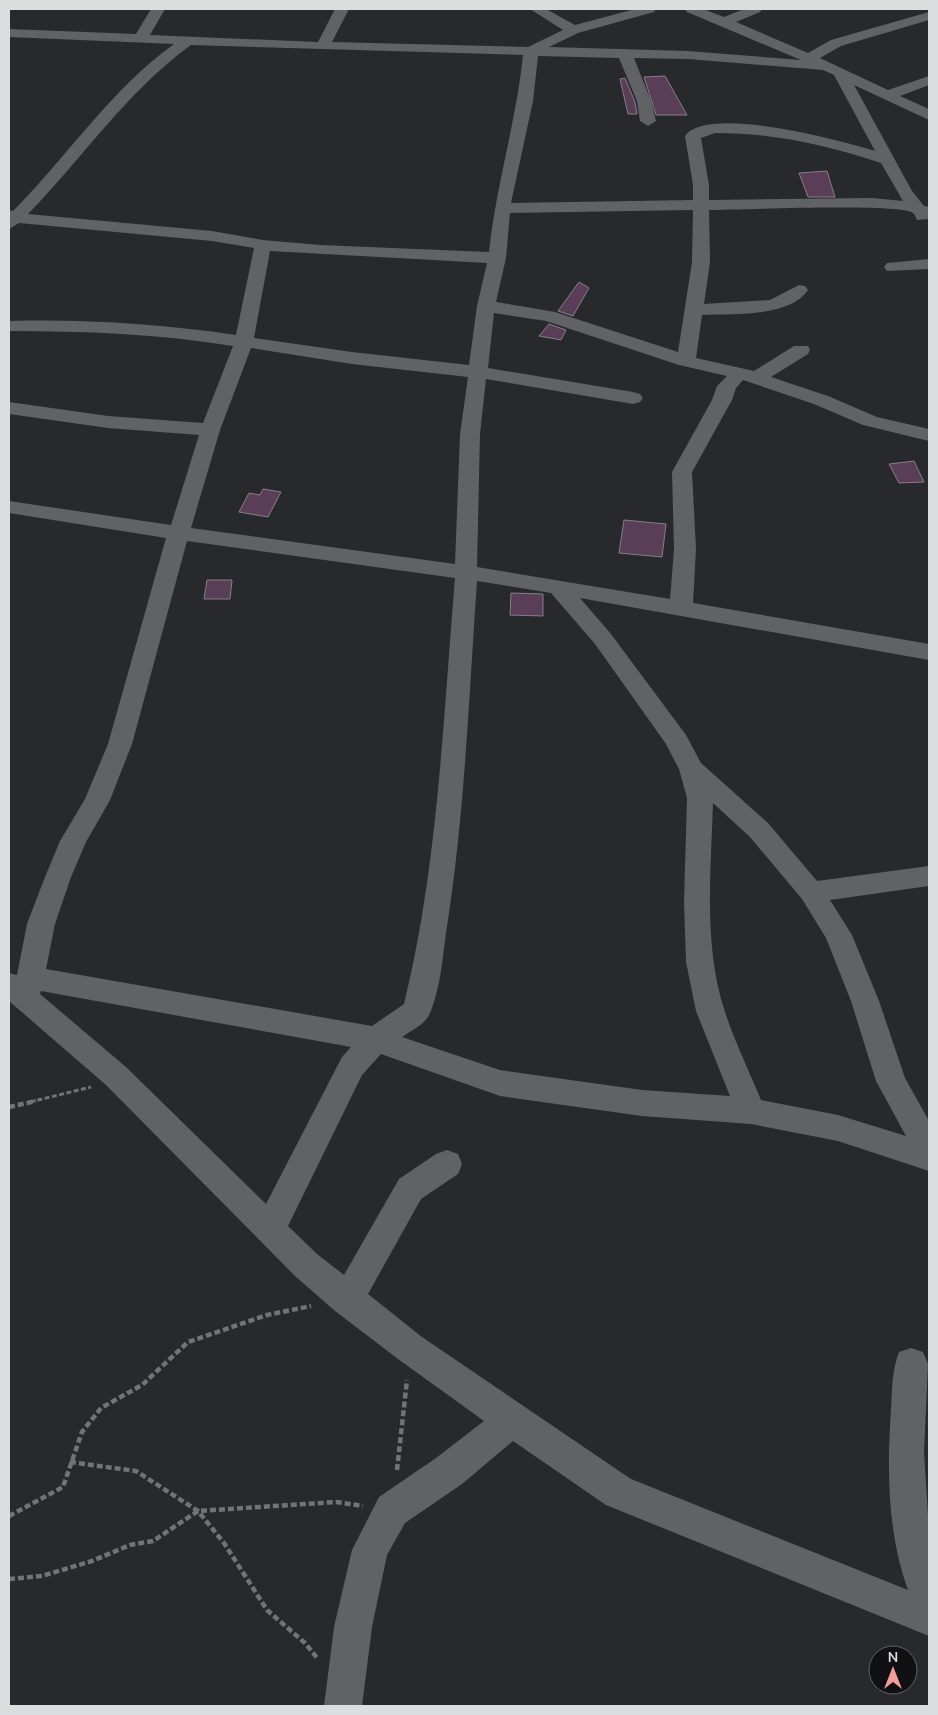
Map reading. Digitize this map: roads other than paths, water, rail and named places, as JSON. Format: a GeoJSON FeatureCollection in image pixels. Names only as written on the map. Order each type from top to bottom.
{"type":"FeatureCollection","features":[{"type":"Feature","properties":{"kind":"street"},"geometry":{"type":"LineString","coordinates":[[141,38],[158,9]]}},
{"type":"Feature","properties":{"kind":"street"},"geometry":{"type":"LineString","coordinates":[[323,46],[342,9]]}},
{"type":"Feature","properties":{"kind":"street"},"geometry":{"type":"LineString","coordinates":[[537,9],[573,30]]}},
{"type":"Feature","properties":{"kind":"street"},"geometry":{"type":"LineString","coordinates":[[531,51],[573,30],[650,9]]}},
{"type":"Feature","properties":{"kind":"street"},"geometry":{"type":"LineString","coordinates":[[692,9],[809,58],[929,115]]}},
{"type":"Feature","properties":{"kind":"street"},"geometry":{"type":"LineString","coordinates":[[725,22],[755,9]]}},
{"type":"Feature","properties":{"kind":"street"},"geometry":{"type":"LineString","coordinates":[[809,58],[836,43],[929,16]]}},
{"type":"Feature","properties":{"kind":"street"},"geometry":{"type":"LineString","coordinates":[[9,33],[323,46],[733,58],[824,66]]}},
{"type":"Feature","properties":{"kind":"street"},"geometry":{"type":"LineString","coordinates":[[11,219],[65,166],[111,110],[171,53],[189,40]]}},
{"type":"Feature","properties":{"kind":"street"},"geometry":{"type":"LineString","coordinates":[[270,1229],[352,1066],[376,1039],[417,1010],[425,977],[440,883],[452,770],[466,574],[470,434],[486,306],[496,258],[502,208],[526,101],[531,51]]}},
{"type":"Feature","properties":{"kind":"street"},"geometry":{"type":"LineString","coordinates":[[625,54],[644,101],[648,121]]}},
{"type":"Feature","properties":{"kind":"street"},"geometry":{"type":"LineString","coordinates":[[840,73],[887,160],[929,222]]}},
{"type":"Feature","properties":{"kind":"street"},"geometry":{"type":"LineString","coordinates":[[889,95],[929,80]]}},
{"type":"Feature","properties":{"kind":"street"},"geometry":{"type":"LineString","coordinates":[[686,361],[701,262],[699,206],[701,185],[693,136],[702,129],[745,128],[791,133],[826,140],[887,160]]}},
{"type":"Feature","properties":{"kind":"street"},"geometry":{"type":"LineString","coordinates":[[502,208],[872,203],[900,205],[923,211]]}},
{"type":"Feature","properties":{"kind":"street"},"geometry":{"type":"LineString","coordinates":[[11,219],[212,236],[320,250],[496,258]]}},
{"type":"Feature","properties":{"kind":"street"},"geometry":{"type":"LineString","coordinates":[[21,987],[58,877],[73,841],[97,800],[120,744],[162,583],[196,482],[210,430],[244,342],[263,244]]}},
{"type":"Feature","properties":{"kind":"street"},"geometry":{"type":"LineString","coordinates":[[892,267],[929,264]]}},
{"type":"Feature","properties":{"kind":"street"},"geometry":{"type":"LineString","coordinates":[[694,310],[772,305],[785,301],[799,290]]}},
{"type":"Feature","properties":{"kind":"street"},"geometry":{"type":"LineString","coordinates":[[486,306],[549,316],[597,334],[686,361],[748,375],[821,400],[870,420],[929,435]]}},
{"type":"Feature","properties":{"kind":"street"},"geometry":{"type":"LineString","coordinates":[[9,326],[138,328],[360,359],[478,372],[634,398]]}},
{"type":"Feature","properties":{"kind":"street"},"geometry":{"type":"LineString","coordinates":[[681,608],[685,549],[682,472],[722,400],[727,386],[801,350]]}},
{"type":"Feature","properties":{"kind":"street"},"geometry":{"type":"LineString","coordinates":[[9,408],[108,422],[210,430]]}},
{"type":"Feature","properties":{"kind":"street"},"geometry":{"type":"LineString","coordinates":[[9,507],[557,586],[929,652]]}},
{"type":"Feature","properties":{"kind":"street"},"geometry":{"type":"LineString","coordinates":[[557,586],[603,639],[678,741],[691,769],[700,798],[697,902],[700,962],[710,1011],[751,1111]]}},
{"type":"Feature","properties":{"kind":"street"},"geometry":{"type":"LineString","coordinates":[[691,769],[759,830],[811,892],[838,935],[864,1001],[891,1081],[929,1148]]}},
{"type":"Feature","properties":{"kind":"street"},"geometry":{"type":"LineString","coordinates":[[811,892],[929,876]]}},
{"type":"Feature","properties":{"kind":"street"},"geometry":{"type":"LineString","coordinates":[[21,987],[376,1039],[427,1060],[500,1082],[570,1094],[642,1103],[751,1111],[838,1128],[929,1157]]}},
{"type":"Feature","properties":{"kind":"street"},"geometry":{"type":"LineString","coordinates":[[21,987],[116,1076],[306,1266],[410,1348],[512,1420],[619,1492],[929,1617]]}},
{"type":"Feature","properties":{"kind":"street"},"geometry":{"type":"LineString","coordinates":[[347,1300],[410,1188],[447,1164]]}},
{"type":"Feature","properties":{"kind":"street"},"geometry":{"type":"LineString","coordinates":[[912,1364],[906,1450],[910,1510],[920,1575],[929,1597]]}},
{"type":"Feature","properties":{"kind":"street"},"geometry":{"type":"LineString","coordinates":[[343,1706],[354,1627],[370,1550],[392,1510],[449,1471],[512,1420]]}}]}
